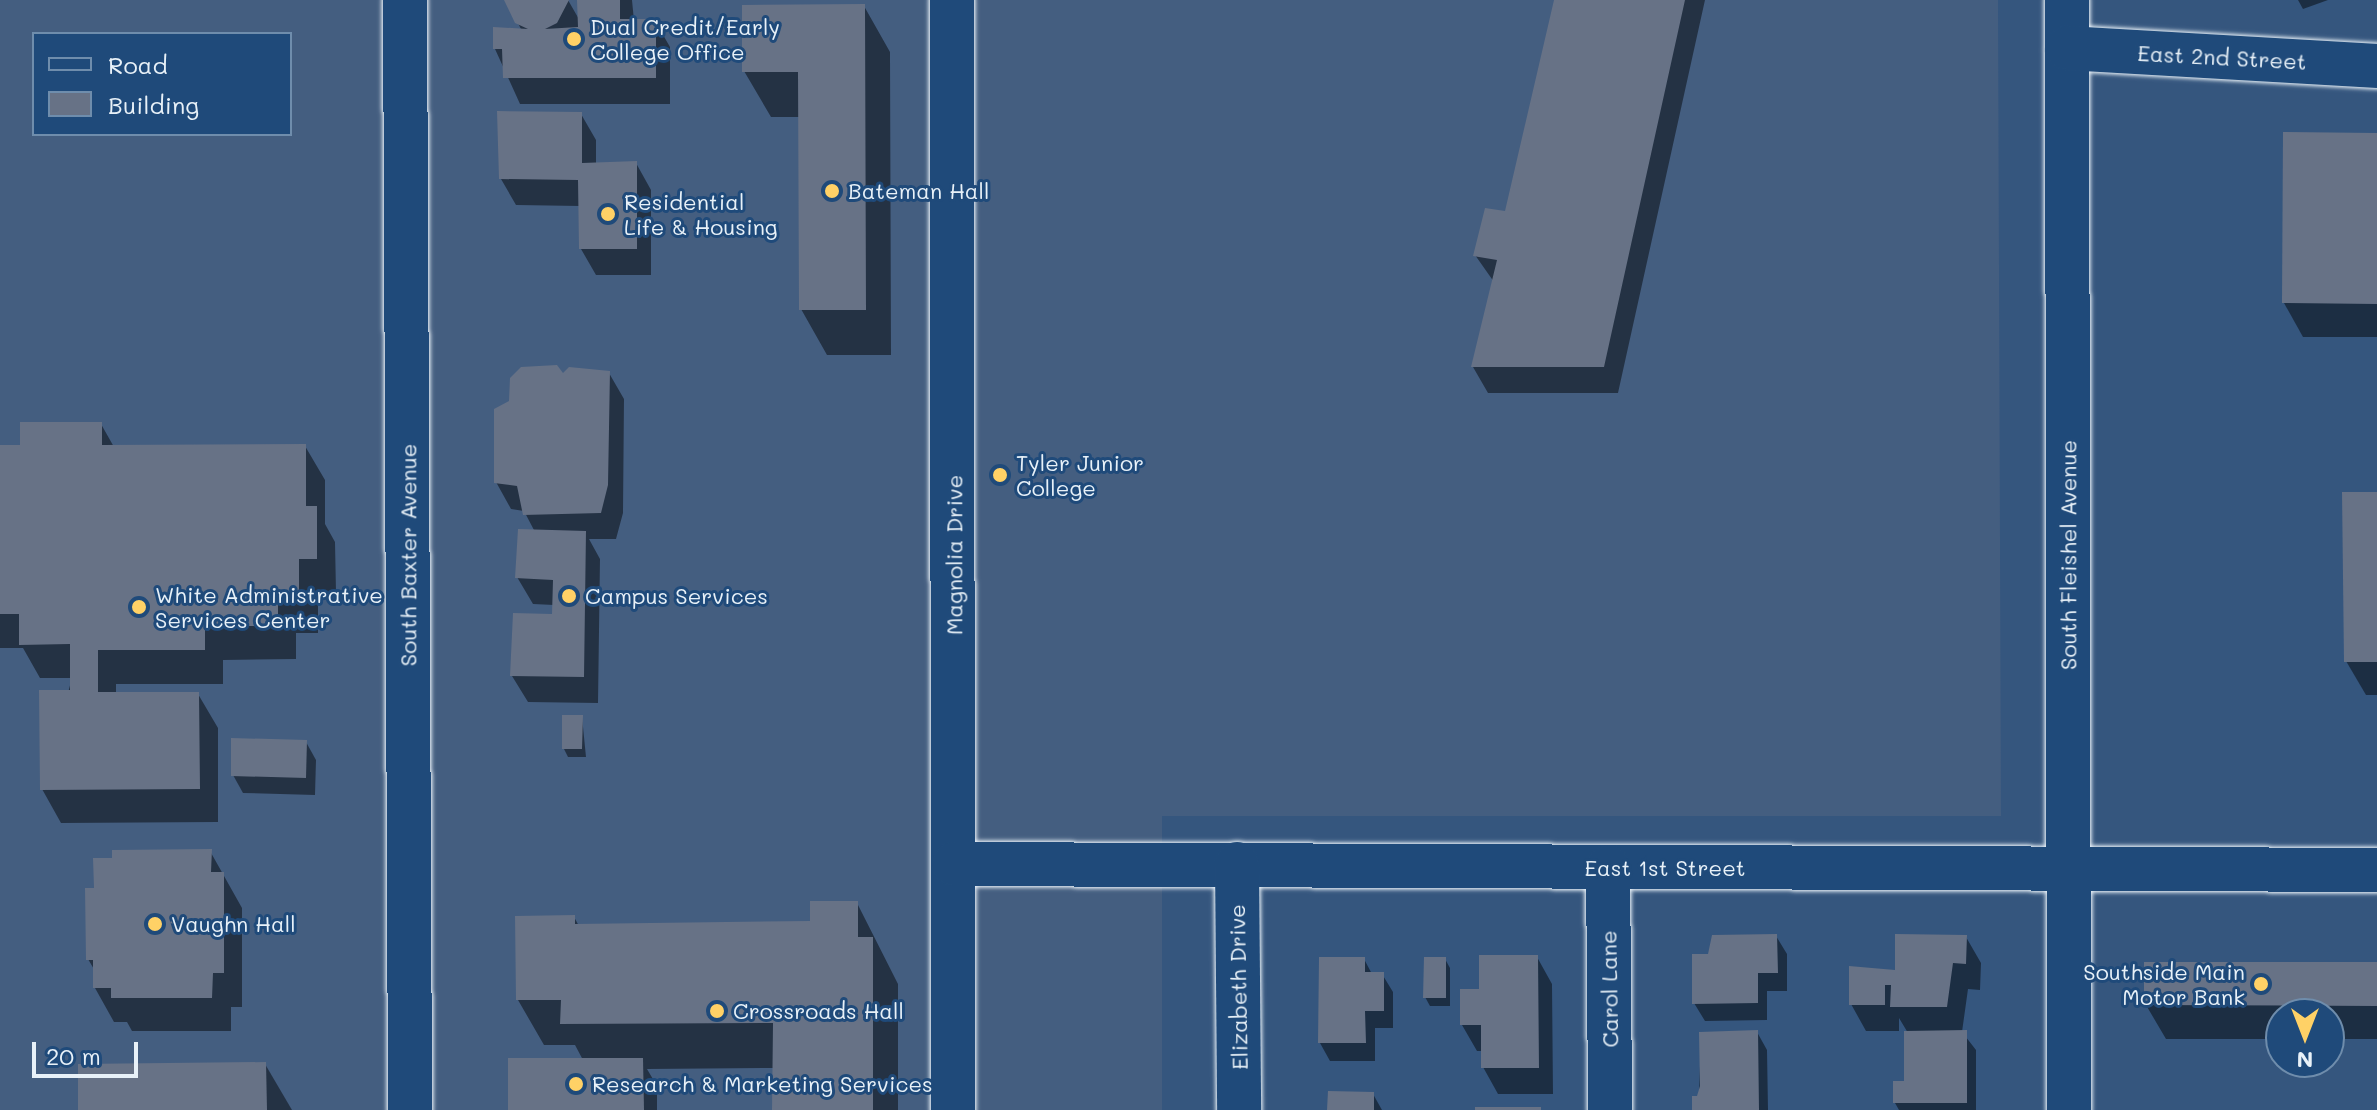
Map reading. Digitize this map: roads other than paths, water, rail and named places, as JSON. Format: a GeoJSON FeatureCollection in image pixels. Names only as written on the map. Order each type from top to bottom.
{"type":"FeatureCollection","features":[{"type":"Feature","properties":{"kind":"street","name":"South Baxter Avenue"},"geometry":{"type":"LineString","coordinates":[[405,0],[410,1110]]}},
{"type":"Feature","properties":{"kind":"street","name":"Magnolia Drive"},"geometry":{"type":"LineString","coordinates":[[952,0],[953,1110]]}},
{"type":"Feature","properties":{"kind":"street","name":"South Fleishel Avenue"},"geometry":{"type":"LineString","coordinates":[[2067,0],[2069,1110]]}},
{"type":"Feature","properties":{"kind":"street","name":"East 2nd Street"},"geometry":{"type":"LineString","coordinates":[[2067,48],[2377,66]]}},
{"type":"Feature","properties":{"kind":"street","name":"East 1st Street"},"geometry":{"type":"LineString","coordinates":[[954,864],[2377,870]]}},
{"type":"Feature","properties":{"kind":"street","name":"Elizabeth Drive"},"geometry":{"type":"LineString","coordinates":[[1237,864],[1239,1110]]}},
{"type":"Feature","properties":{"kind":"street","name":"Carol Lane"},"geometry":{"type":"LineString","coordinates":[[1608,867],[1610,1110]]}},
{"type":"Feature","properties":{"kind":"place","name":"Dual Credit/Early College Office"},"geometry":{"type":"Point","coordinates":[574,39]}},
{"type":"Feature","properties":{"kind":"place","name":"Bateman Hall"},"geometry":{"type":"Point","coordinates":[832,191]}},
{"type":"Feature","properties":{"kind":"place","name":"Residential Life & Housing"},"geometry":{"type":"Point","coordinates":[608,214]}},
{"type":"Feature","properties":{"kind":"place","name":"Tyler Junior College"},"geometry":{"type":"Point","coordinates":[1000,475]}},
{"type":"Feature","properties":{"kind":"place","name":"Campus Services"},"geometry":{"type":"Point","coordinates":[569,596]}},
{"type":"Feature","properties":{"kind":"place","name":"White Administrative Services Center"},"geometry":{"type":"Point","coordinates":[139,607]}},
{"type":"Feature","properties":{"kind":"place","name":"Vaughn Hall"},"geometry":{"type":"Point","coordinates":[155,924]}},
{"type":"Feature","properties":{"kind":"place","name":"Southside Main Motor Bank"},"geometry":{"type":"Point","coordinates":[2261,984]}},
{"type":"Feature","properties":{"kind":"place","name":"Crossroads Hall"},"geometry":{"type":"Point","coordinates":[717,1011]}},
{"type":"Feature","properties":{"kind":"place","name":"Research & Marketing Services"},"geometry":{"type":"Point","coordinates":[576,1084]}}]}
